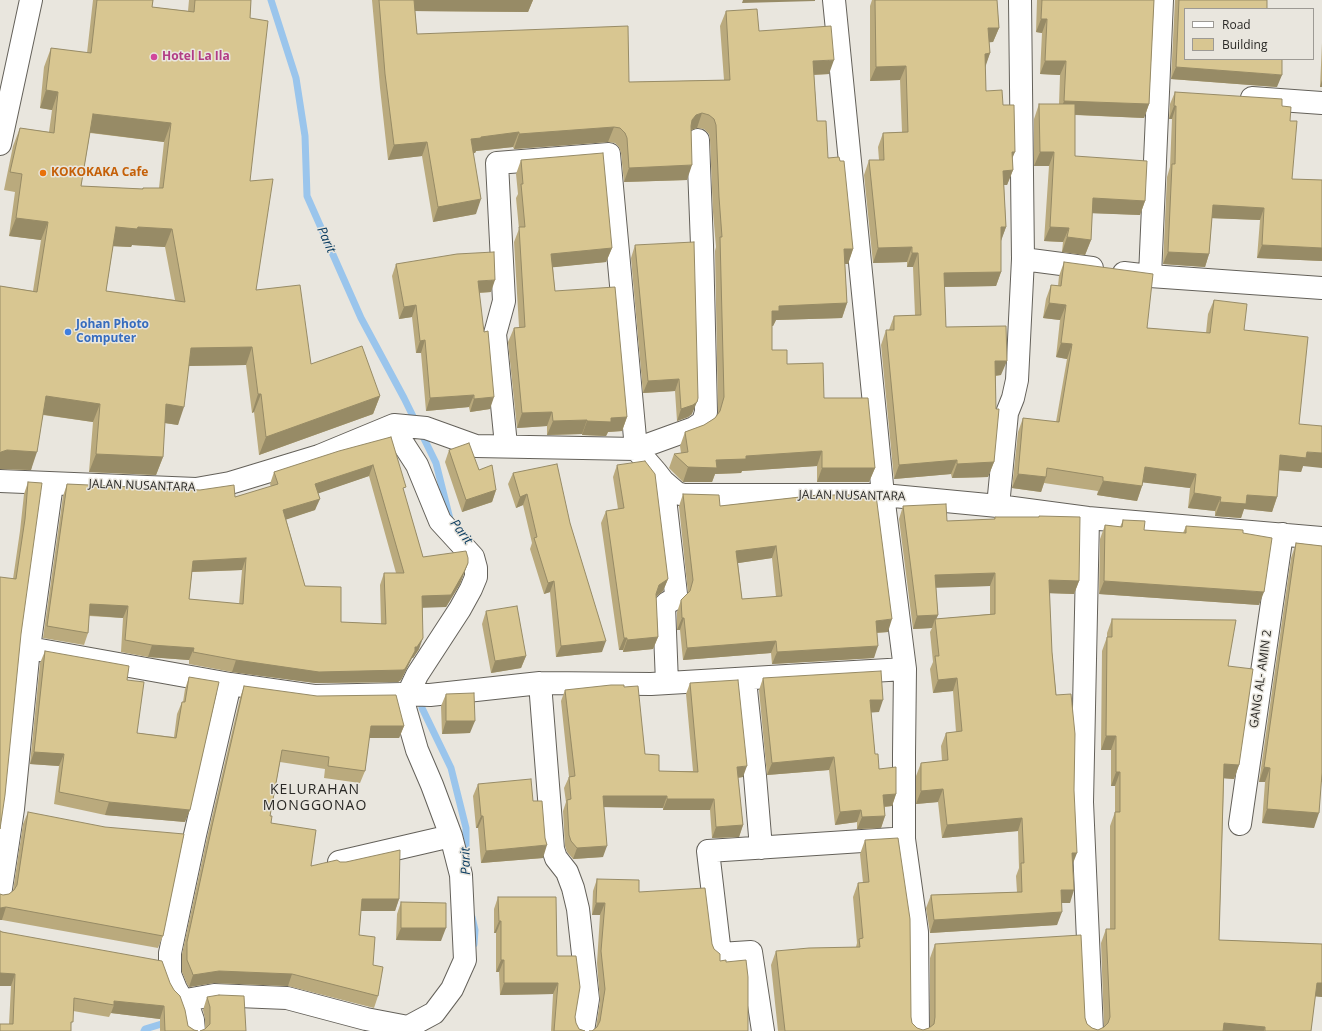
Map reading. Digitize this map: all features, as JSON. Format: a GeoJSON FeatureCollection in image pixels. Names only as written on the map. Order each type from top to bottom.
{"type":"FeatureCollection","features":[{"type":"Feature","properties":{"kind":"main road"},"geometry":{"type":"LineString","coordinates":[[0,144],[31,0]]}},
{"type":"Feature","properties":{"kind":"main road"},"geometry":{"type":"LineString","coordinates":[[834,0],[883,495],[905,669],[904,839],[917,932],[918,1031]]}},
{"type":"Feature","properties":{"kind":"main road"},"geometry":{"type":"LineString","coordinates":[[998,506],[1007,413],[1013,398],[1017,380],[1023,259],[1020,0]]}},
{"type":"Feature","properties":{"kind":"main road"},"geometry":{"type":"LineString","coordinates":[[1150,276],[1162,0]]}},
{"type":"Feature","properties":{"kind":"main road"},"geometry":{"type":"LineString","coordinates":[[1158,91],[1181,93]]}},
{"type":"Feature","properties":{"kind":"main road"},"geometry":{"type":"LineString","coordinates":[[1236,97],[1322,103]]}},
{"type":"Feature","properties":{"kind":"main road"},"geometry":{"type":"LineString","coordinates":[[392,426],[426,428],[476,446],[506,445],[636,449],[694,428],[703,422],[706,412],[698,140]]}},
{"type":"Feature","properties":{"kind":"main road"},"geometry":{"type":"LineString","coordinates":[[506,445],[495,334],[504,301],[497,163],[609,154],[636,449]]}},
{"type":"Feature","properties":{"kind":"main road"},"geometry":{"type":"LineString","coordinates":[[1023,259],[1150,276],[1322,288]]}},
{"type":"Feature","properties":{"kind":"main road"},"geometry":{"type":"LineString","coordinates":[[186,1000],[214,995],[287,998],[366,1020],[408,1027],[434,1013],[452,989],[465,960],[461,875],[451,836],[417,750],[412,694],[417,675],[460,609],[471,589],[476,577],[476,568],[473,557],[440,521],[417,465],[392,426]]}},
{"type":"Feature","properties":{"kind":"main road","name":"JALAN NUSANTARA"},"geometry":{"type":"LineString","coordinates":[[0,481],[196,489],[230,483],[319,456],[392,426]]}},
{"type":"Feature","properties":{"kind":"main road","name":"JALAN NUSANTARA"},"geometry":{"type":"LineString","coordinates":[[636,449],[663,481],[677,493],[684,495],[883,495],[998,506],[1088,518],[1322,538]]}},
{"type":"Feature","properties":{"kind":"main road"},"geometry":{"type":"LineString","coordinates":[[663,481],[676,594],[674,599],[666,603],[664,606],[667,684]]}},
{"type":"Feature","properties":{"kind":"main road"},"geometry":{"type":"LineString","coordinates":[[0,895],[13,809],[29,648],[52,484]]}},
{"type":"Feature","properties":{"kind":"main road"},"geometry":{"type":"LineString","coordinates":[[1088,518],[1082,802],[1092,1031]]}},
{"type":"Feature","properties":{"kind":"main road","name":"GANG AL- AMIN 2"},"geometry":{"type":"LineString","coordinates":[[1240,824],[1282,534]]}},
{"type":"Feature","properties":{"kind":"main road"},"geometry":{"type":"LineString","coordinates":[[29,648],[230,684],[314,696],[412,694],[540,682],[667,684],[905,669]]}},
{"type":"Feature","properties":{"kind":"main road"},"geometry":{"type":"LineString","coordinates":[[745,680],[761,848]]}},
{"type":"Feature","properties":{"kind":"main road"},"geometry":{"type":"LineString","coordinates":[[540,682],[553,849],[556,858],[567,872],[578,909],[588,999],[583,1031]]}},
{"type":"Feature","properties":{"kind":"main road"},"geometry":{"type":"LineString","coordinates":[[194,1031],[193,1020],[186,1000],[180,996],[170,974],[170,953],[195,835],[230,684]]}},
{"type":"Feature","properties":{"kind":"main road"},"geometry":{"type":"LineString","coordinates":[[13,809],[36,814]]}},
{"type":"Feature","properties":{"kind":"main road"},"geometry":{"type":"LineString","coordinates":[[172,833],[195,835]]}},
{"type":"Feature","properties":{"kind":"main road"},"geometry":{"type":"LineString","coordinates":[[339,862],[451,836]]}},
{"type":"Feature","properties":{"kind":"main road"},"geometry":{"type":"LineString","coordinates":[[763,1031],[751,952],[720,954],[708,851],[904,839]]}},
{"type":"Feature","properties":{"kind":"main road"},"geometry":{"type":"LineString","coordinates":[[1065,937],[1088,936]]}},
{"type":"Feature","properties":{"kind":"main road"},"geometry":{"type":"LineString","coordinates":[[917,946],[940,944]]}},
{"type":"Feature","properties":{"kind":"main road"},"geometry":{"type":"LineString","coordinates":[[147,959],[170,963]]}},
{"type":"Feature","properties":{"kind":"building"},"geometry":{"type":"Polygon","coordinates":[[[97,0],[153,0],[152,7],[194,12],[195,0],[251,0],[250,18],[268,21],[250,181],[273,179],[256,290],[300,285],[311,364],[362,346],[380,396],[266,437],[261,394],[258,394],[252,347],[191,348],[184,407],[166,404],[163,457],[96,454],[100,404],[46,396],[37,452],[7,450],[0,453],[0,286],[37,292],[48,222],[16,218],[22,174],[10,172],[20,128],[54,133],[58,92],[46,90],[51,48],[91,53],[97,0]],[[93,114],[81,186],[143,189],[163,188],[171,123],[93,114]],[[116,227],[106,291],[185,302],[172,229],[138,227],[137,229],[116,227]]]}},
{"type":"Feature","properties":{"kind":"building"},"geometry":{"type":"Polygon","coordinates":[[[379,0],[414,0],[417,34],[628,26],[629,82],[730,80],[726,11],[757,9],[759,31],[831,26],[834,60],[813,61],[817,121],[826,121],[828,158],[839,157],[840,161],[844,161],[853,249],[844,249],[847,303],[779,306],[779,311],[772,311],[772,350],[787,350],[787,364],[823,363],[824,398],[868,398],[875,468],[822,468],[822,451],[746,456],[746,459],[716,460],[717,468],[688,467],[674,454],[688,452],[685,432],[704,425],[715,418],[720,411],[724,397],[720,237],[722,237],[716,125],[714,119],[709,115],[702,113],[696,115],[692,120],[692,165],[629,168],[627,138],[625,133],[620,128],[614,127],[519,134],[519,132],[471,139],[481,199],[438,207],[427,142],[394,145],[385,74],[379,0]]]}},
{"type":"Feature","properties":{"kind":"building"},"geometry":{"type":"Polygon","coordinates":[[[875,0],[997,0],[999,28],[988,28],[990,53],[985,54],[986,91],[1002,90],[1003,105],[1014,105],[1015,152],[1012,152],[1013,170],[1003,171],[1006,227],[1001,227],[1001,272],[944,273],[946,327],[1006,326],[1007,361],[995,361],[996,409],[999,409],[994,462],[957,464],[957,460],[899,465],[886,330],[894,330],[894,316],[921,315],[918,253],[912,253],[912,247],[878,248],[869,160],[884,160],[883,133],[908,132],[906,66],[876,67],[875,0]]]}},
{"type":"Feature","properties":{"kind":"building"},"geometry":{"type":"Polygon","coordinates":[[[1042,0],[1154,0],[1149,104],[1064,101],[1066,61],[1045,61],[1047,19],[1041,19],[1042,0]]]}},
{"type":"Feature","properties":{"kind":"building"},"geometry":{"type":"Polygon","coordinates":[[[1179,0],[1267,0],[1267,8],[1184,8],[1184,60],[1282,60],[1282,75],[1176,67],[1179,0]]]}},
{"type":"Feature","properties":{"kind":"building"},"geometry":{"type":"Polygon","coordinates":[[[1175,92],[1282,99],[1282,106],[1291,107],[1290,121],[1297,121],[1292,179],[1322,180],[1322,248],[1262,245],[1264,208],[1213,205],[1209,254],[1168,252],[1172,164],[1175,164],[1175,92]]]}},
{"type":"Feature","properties":{"kind":"building"},"geometry":{"type":"Polygon","coordinates":[[[1039,104],[1075,104],[1075,156],[1147,161],[1145,201],[1093,198],[1091,240],[1067,237],[1069,228],[1050,227],[1054,152],[1040,152],[1039,104]]]}},
{"type":"Feature","properties":{"kind":"building"},"geometry":{"type":"Polygon","coordinates":[[[603,153],[612,248],[551,254],[555,291],[615,287],[627,417],[611,418],[611,422],[587,420],[553,421],[552,412],[522,413],[514,328],[525,327],[519,227],[525,227],[521,184],[523,184],[521,160],[603,153]]]}},
{"type":"Feature","properties":{"kind":"building"},"geometry":{"type":"Polygon","coordinates":[[[694,242],[698,398],[697,402],[693,405],[681,409],[679,379],[648,381],[635,245],[694,242]]]}},
{"type":"Feature","properties":{"kind":"building"},"geometry":{"type":"Polygon","coordinates":[[[494,252],[495,280],[478,281],[484,332],[488,331],[494,397],[474,399],[474,395],[430,398],[425,340],[420,341],[416,305],[404,307],[396,264],[457,254],[494,252]]]}},
{"type":"Feature","properties":{"kind":"building"},"geometry":{"type":"Polygon","coordinates":[[[1064,262],[1153,274],[1147,328],[1210,333],[1214,300],[1247,304],[1244,330],[1308,337],[1299,424],[1322,426],[1322,453],[1307,452],[1306,458],[1280,455],[1277,497],[1247,495],[1246,504],[1220,502],[1221,497],[1194,493],[1196,474],[1145,467],[1142,486],[1103,481],[1103,477],[1047,468],[1046,477],[1018,474],[1023,418],[1059,422],[1072,344],[1061,343],[1066,305],[1049,303],[1051,285],[1061,286],[1064,262]]]}},
{"type":"Feature","properties":{"kind":"building"},"geometry":{"type":"Polygon","coordinates":[[[391,437],[406,487],[403,488],[423,557],[466,551],[468,563],[451,595],[422,596],[423,638],[417,647],[415,647],[415,651],[405,669],[319,672],[193,652],[194,648],[152,645],[125,640],[128,606],[90,604],[88,633],[47,626],[67,484],[200,490],[234,485],[235,497],[278,484],[274,472],[339,451],[391,437]],[[373,465],[315,484],[320,499],[283,510],[305,586],[341,587],[341,622],[386,624],[384,573],[404,573],[373,465]],[[246,558],[193,561],[189,599],[243,604],[246,558]]]}},
{"type":"Feature","properties":{"kind":"building"},"geometry":{"type":"Polygon","coordinates":[[[469,443],[479,470],[492,465],[496,490],[466,500],[449,450],[469,443]]]}},
{"type":"Feature","properties":{"kind":"building"},"geometry":{"type":"Polygon","coordinates":[[[645,461],[655,474],[668,579],[659,585],[656,594],[658,637],[627,640],[627,638],[624,638],[606,511],[624,508],[617,465],[645,461]]]}},
{"type":"Feature","properties":{"kind":"building"},"geometry":{"type":"Polygon","coordinates":[[[557,464],[570,523],[606,641],[561,646],[554,581],[548,583],[534,538],[537,537],[527,494],[520,497],[513,473],[557,464]]]}},
{"type":"Feature","properties":{"kind":"building"},"geometry":{"type":"Polygon","coordinates":[[[28,482],[42,483],[21,634],[5,795],[0,829],[0,577],[16,579],[25,519],[28,482]]]}},
{"type":"Feature","properties":{"kind":"building"},"geometry":{"type":"Polygon","coordinates":[[[683,494],[719,495],[720,506],[818,495],[876,495],[892,619],[876,621],[878,646],[777,652],[776,641],[687,648],[684,618],[682,618],[681,600],[690,591],[693,580],[683,494]],[[776,546],[736,551],[742,599],[782,596],[776,546]]]}},
{"type":"Feature","properties":{"kind":"building"},"geometry":{"type":"Polygon","coordinates":[[[946,504],[947,521],[995,519],[995,517],[1080,517],[1079,581],[1049,580],[1052,652],[1056,695],[1071,694],[1075,734],[1074,790],[1077,853],[1072,853],[1074,890],[1061,890],[1062,912],[934,920],[931,895],[1022,892],[1021,863],[1024,863],[1022,818],[947,825],[943,789],[921,791],[921,763],[948,760],[946,733],[962,731],[957,678],[938,680],[935,656],[939,656],[935,619],[995,614],[995,573],[935,575],[938,615],[917,616],[903,506],[946,504]]]}},
{"type":"Feature","properties":{"kind":"building"},"geometry":{"type":"Polygon","coordinates":[[[1123,520],[1145,521],[1144,530],[1186,533],[1186,526],[1243,530],[1243,533],[1272,538],[1264,592],[1104,581],[1105,525],[1122,527],[1123,520]]]}},
{"type":"Feature","properties":{"kind":"building"},"geometry":{"type":"Polygon","coordinates":[[[1296,543],[1322,546],[1322,773],[1319,813],[1267,809],[1270,768],[1264,767],[1296,543]]]}},
{"type":"Feature","properties":{"kind":"building"},"geometry":{"type":"Polygon","coordinates":[[[517,606],[526,656],[495,661],[486,611],[517,606]]]}},
{"type":"Feature","properties":{"kind":"building"},"geometry":{"type":"Polygon","coordinates":[[[1112,619],[1236,620],[1228,666],[1253,669],[1239,765],[1224,764],[1219,940],[1322,944],[1322,983],[1317,983],[1311,1031],[1265,1031],[1265,1027],[1224,1023],[1223,1031],[785,1031],[776,951],[809,948],[860,947],[859,939],[863,938],[858,883],[869,882],[865,840],[898,838],[910,919],[911,1017],[912,1023],[917,1028],[923,1030],[934,1024],[935,944],[1081,935],[1085,1018],[1087,1024],[1098,1030],[1108,1023],[1110,1017],[1106,929],[1115,929],[1115,812],[1120,812],[1120,772],[1116,772],[1116,736],[1106,736],[1107,637],[1112,637],[1112,619]]]}},
{"type":"Feature","properties":{"kind":"building"},"geometry":{"type":"Polygon","coordinates":[[[45,651],[129,666],[127,680],[144,682],[137,733],[176,738],[182,702],[185,702],[189,677],[219,682],[190,810],[109,802],[59,792],[64,754],[34,752],[45,651]]]}},
{"type":"Feature","properties":{"kind":"building"},"geometry":{"type":"Polygon","coordinates":[[[881,671],[883,700],[870,700],[875,754],[878,754],[879,769],[896,767],[896,794],[883,795],[885,816],[862,817],[861,810],[840,812],[834,757],[772,763],[763,678],[881,671]]]}},
{"type":"Feature","properties":{"kind":"building"},"geometry":{"type":"Polygon","coordinates":[[[738,680],[747,766],[737,767],[743,825],[716,827],[714,799],[667,799],[667,796],[603,796],[607,846],[577,848],[571,841],[569,835],[567,800],[571,799],[569,777],[575,776],[565,690],[611,685],[624,685],[624,687],[638,686],[645,754],[659,755],[659,771],[698,772],[690,683],[738,680]]]}},
{"type":"Feature","properties":{"kind":"building"},"geometry":{"type":"Polygon","coordinates":[[[244,686],[317,696],[396,695],[404,726],[371,726],[365,771],[328,766],[329,757],[282,750],[270,816],[272,816],[271,823],[316,830],[311,866],[337,860],[340,862],[346,862],[400,850],[399,899],[362,899],[359,935],[375,937],[373,965],[383,967],[378,996],[292,974],[219,971],[193,975],[187,960],[187,942],[244,686]]]}},
{"type":"Feature","properties":{"kind":"building"},"geometry":{"type":"Polygon","coordinates":[[[474,693],[475,721],[446,721],[446,694],[474,693]]]}},
{"type":"Feature","properties":{"kind":"building"},"geometry":{"type":"Polygon","coordinates":[[[531,779],[533,801],[542,801],[547,845],[486,851],[478,784],[531,779]]]}},
{"type":"Feature","properties":{"kind":"building"},"geometry":{"type":"Polygon","coordinates":[[[28,812],[105,827],[184,834],[163,936],[6,907],[0,908],[0,894],[9,894],[17,885],[28,812]]]}},
{"type":"Feature","properties":{"kind":"building"},"geometry":{"type":"Polygon","coordinates":[[[597,879],[639,880],[639,892],[705,888],[712,944],[714,949],[720,954],[720,961],[726,960],[726,962],[746,960],[748,977],[748,1031],[592,1031],[597,1027],[600,1021],[605,989],[601,951],[605,903],[596,903],[597,879]]]}},
{"type":"Feature","properties":{"kind":"building"},"geometry":{"type":"Polygon","coordinates":[[[498,897],[556,897],[557,956],[576,956],[580,987],[575,1017],[579,1029],[585,1031],[554,1031],[558,983],[504,983],[504,960],[501,960],[501,921],[499,921],[498,897]]]}},
{"type":"Feature","properties":{"kind":"building"},"geometry":{"type":"Polygon","coordinates":[[[401,902],[446,903],[446,928],[401,928],[401,902]]]}},
{"type":"Feature","properties":{"kind":"building"},"geometry":{"type":"Polygon","coordinates":[[[0,931],[162,961],[170,983],[180,996],[185,1010],[188,1026],[198,1031],[165,1031],[164,1006],[114,1001],[114,1005],[74,998],[71,1031],[0,1031],[0,1024],[13,1024],[15,974],[0,973],[0,931]]]}},
{"type":"Feature","properties":{"kind":"building"},"geometry":{"type":"Polygon","coordinates":[[[219,995],[244,996],[246,1031],[200,1031],[205,1029],[210,1024],[210,1007],[207,997],[219,995]]]}},
{"type":"Feature","properties":{"kind":"waterway","name":"Parit"},"geometry":{"type":"LineString","coordinates":[[271,0],[296,78],[305,136],[307,196],[361,318],[404,398],[436,463],[450,519]]}},
{"type":"Feature","properties":{"kind":"waterway","name":"Parit"},"geometry":{"type":"LineString","coordinates":[[421,696],[422,708],[451,768],[466,828],[466,859]]}},
{"type":"Feature","properties":{"kind":"waterway","name":"Parit"},"geometry":{"type":"LineString","coordinates":[[472,917],[475,930],[474,944]]}},
{"type":"Feature","properties":{"kind":"waterway","name":"Parit"},"geometry":{"type":"LineString","coordinates":[[144,1031],[145,1029],[168,1022]]}},
{"type":"Feature","properties":{"kind":"place","name":"Hotel La Ila"},"geometry":{"type":"Point","coordinates":[154,57]}},
{"type":"Feature","properties":{"kind":"place","name":"KOKOKAKA Cafe"},"geometry":{"type":"Point","coordinates":[43,173]}},
{"type":"Feature","properties":{"kind":"place","name":"Johan Photo Computer"},"geometry":{"type":"Point","coordinates":[68,332]}},
{"type":"Feature","properties":{"kind":"district","name":"KELURAHAN MONGGONAO"},"geometry":{"type":"Point","coordinates":[315,798]}}]}
